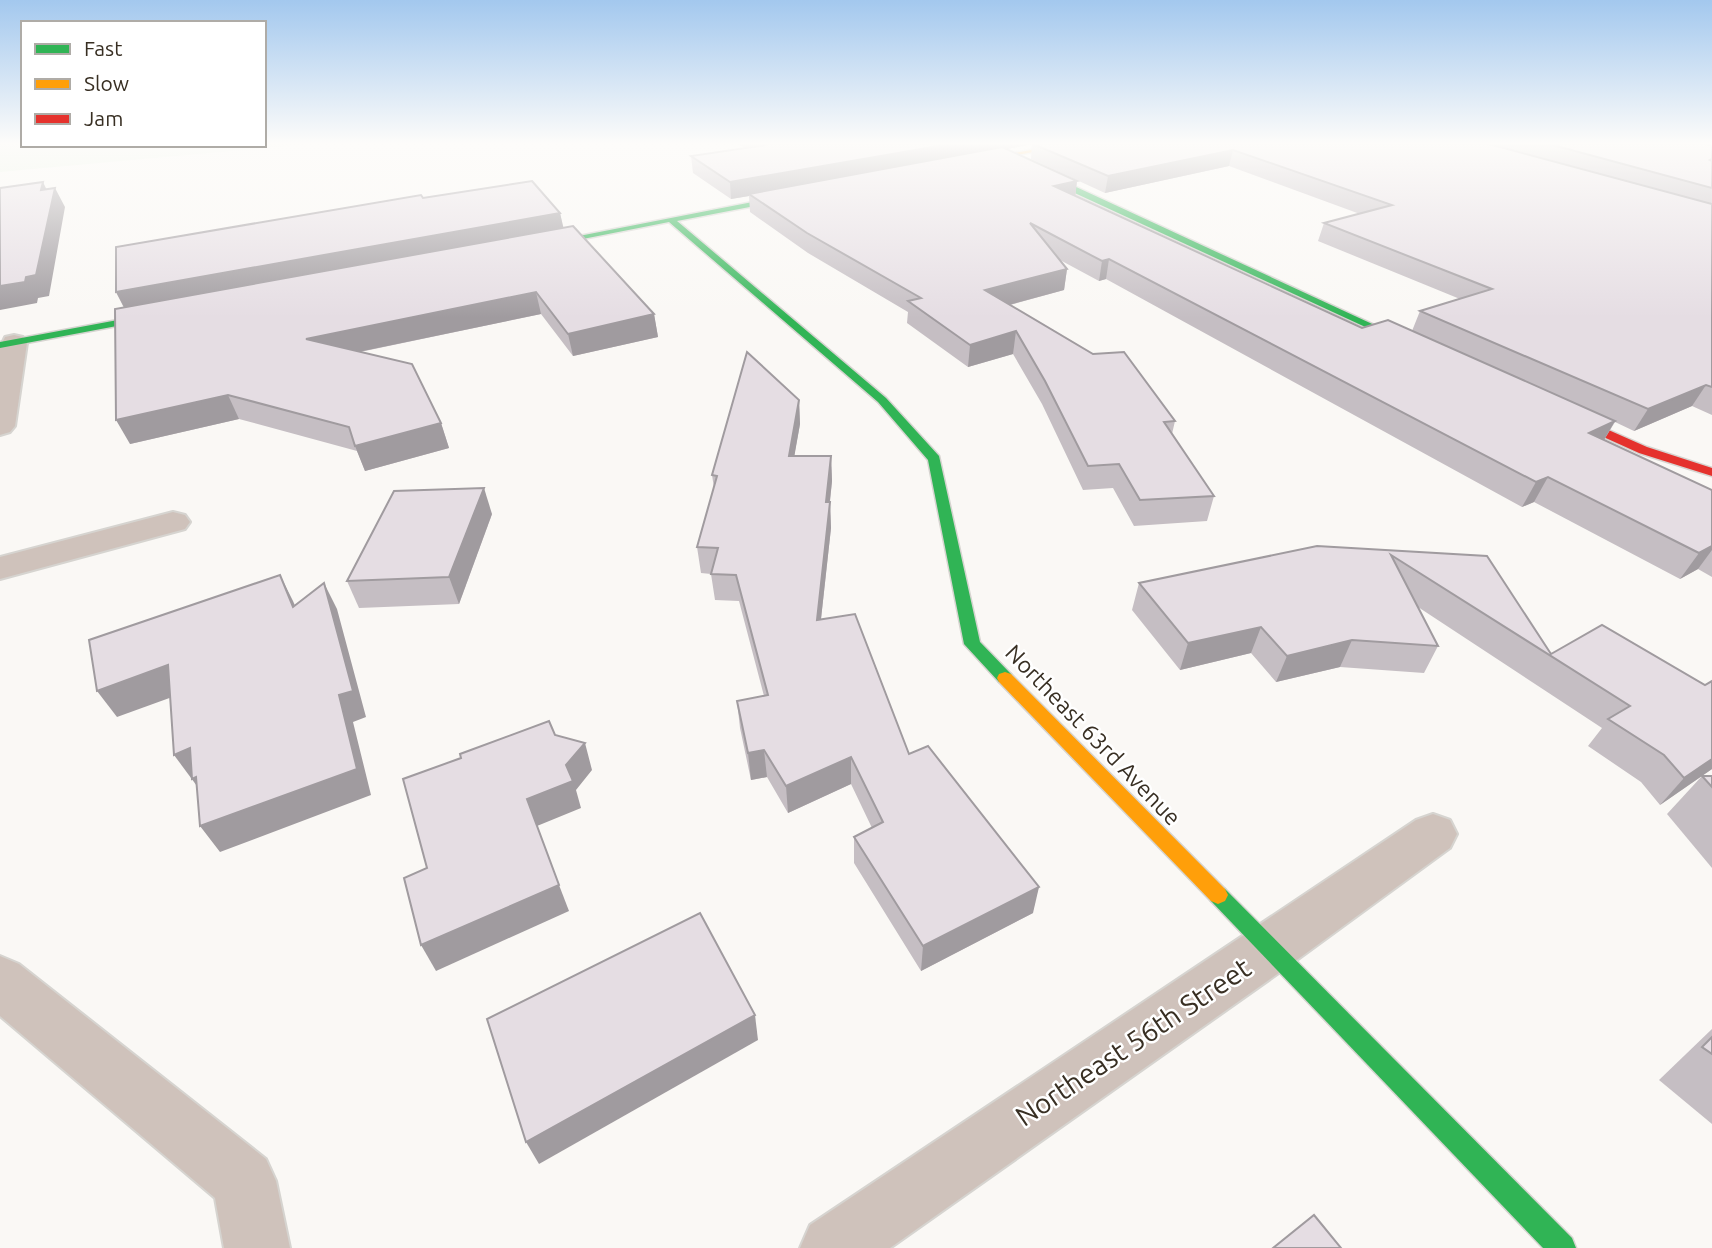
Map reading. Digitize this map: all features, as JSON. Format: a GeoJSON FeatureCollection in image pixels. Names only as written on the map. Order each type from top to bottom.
{"type":"FeatureCollection","features":[{"type":"Feature","properties":{"kind":"street"},"geometry":{"type":"LineString","coordinates":[[522,247],[763,202]]}},
{"type":"Feature","properties":{"kind":"street"},"geometry":{"type":"LineString","coordinates":[[1103,202],[1436,355]]}},
{"type":"Feature","properties":{"kind":"street","name":"Northeast 63rd Avenue"},"geometry":{"type":"LineString","coordinates":[[671,220],[882,400],[933,459],[972,644],[1562,1248]]}},
{"type":"Feature","properties":{"kind":"street"},"geometry":{"type":"LineString","coordinates":[[0,425],[7,344],[183,311]]}},
{"type":"Feature","properties":{"kind":"street"},"geometry":{"type":"LineString","coordinates":[[1546,406],[1643,450],[1712,472]]}},
{"type":"Feature","properties":{"kind":"street"},"geometry":{"type":"LineString","coordinates":[[0,568],[173,522]]}},
{"type":"Feature","properties":{"kind":"street","name":"Northeast 56th Street"},"geometry":{"type":"LineString","coordinates":[[832,1248],[1433,834]]}},
{"type":"Feature","properties":{"kind":"street"},"geometry":{"type":"LineString","coordinates":[[0,982],[244,1181],[257,1248]]}},
{"type":"Feature","properties":{"kind":"building"},"geometry":{"type":"Polygon","coordinates":[[[0,202],[52,202],[36,275],[26,277],[25,282],[0,286],[0,202]]]}},
{"type":"Feature","properties":{"kind":"building"},"geometry":{"type":"Polygon","coordinates":[[[379,202],[551,202],[560,213],[116,292],[116,247],[379,202]]]}},
{"type":"Feature","properties":{"kind":"building"},"geometry":{"type":"Polygon","coordinates":[[[761,202],[1089,202],[1362,328],[1388,320],[1615,421],[1589,433],[1712,490],[1712,546],[1699,553],[1548,477],[1536,482],[1109,259],[1102,261],[1030,223],[1067,269],[985,290],[1093,354],[1124,352],[1175,421],[1164,422],[1214,496],[1140,500],[1119,464],[1088,466],[1016,331],[970,345],[908,301],[921,298],[807,233],[761,202]]]}},
{"type":"Feature","properties":{"kind":"building"},"geometry":{"type":"Polygon","coordinates":[[[1384,202],[1712,204],[1712,387],[1706,385],[1648,409],[1420,311],[1492,289],[1324,223],[1392,205],[1384,202]]]}},
{"type":"Feature","properties":{"kind":"building"},"geometry":{"type":"Polygon","coordinates":[[[573,226],[654,314],[568,334],[536,292],[306,339],[412,364],[441,423],[355,446],[349,427],[228,395],[116,420],[115,309],[573,226]]]}},
{"type":"Feature","properties":{"kind":"building"},"geometry":{"type":"Polygon","coordinates":[[[747,352],[799,400],[789,456],[831,456],[826,502],[830,502],[817,620],[855,614],[909,754],[928,746],[1039,887],[923,946],[854,837],[883,822],[851,757],[786,786],[764,750],[748,753],[737,701],[768,695],[736,575],[711,574],[718,548],[697,547],[717,476],[712,475],[747,352]]]}},
{"type":"Feature","properties":{"kind":"building"},"geometry":{"type":"Polygon","coordinates":[[[484,488],[449,577],[347,581],[394,491],[484,488]]]}},
{"type":"Feature","properties":{"kind":"building"},"geometry":{"type":"Polygon","coordinates":[[[1317,546],[1487,556],[1551,654],[1602,625],[1705,685],[1712,681],[1712,759],[1684,778],[1664,755],[1608,719],[1630,706],[1391,555],[1438,646],[1352,640],[1287,656],[1261,627],[1188,643],[1139,583],[1317,546]]]}},
{"type":"Feature","properties":{"kind":"building"},"geometry":{"type":"Polygon","coordinates":[[[280,575],[293,607],[324,583],[353,691],[339,695],[357,769],[200,826],[196,777],[192,779],[190,748],[174,755],[168,665],[97,691],[89,640],[280,575]]]}},
{"type":"Feature","properties":{"kind":"building"},"geometry":{"type":"Polygon","coordinates":[[[549,721],[555,735],[585,743],[566,765],[573,781],[527,799],[559,885],[421,945],[404,878],[427,868],[403,779],[461,758],[460,754],[549,721]]]}},
{"type":"Feature","properties":{"kind":"building"},"geometry":{"type":"Polygon","coordinates":[[[1702,776],[1712,776],[1712,787],[1702,776]]]}},
{"type":"Feature","properties":{"kind":"building"},"geometry":{"type":"Polygon","coordinates":[[[700,913],[755,1015],[526,1142],[487,1019],[700,913]]]}},
{"type":"Feature","properties":{"kind":"building"},"geometry":{"type":"Polygon","coordinates":[[[1712,1037],[1712,1054],[1702,1047],[1712,1037]]]}},
{"type":"Feature","properties":{"kind":"building"},"geometry":{"type":"Polygon","coordinates":[[[1314,1215],[1341,1248],[1273,1248],[1314,1215]]]}},
{"type":"Feature","properties":{"kind":"traffic: fast"},"geometry":{"type":"LineString","coordinates":[[532,246],[761,202]]}},
{"type":"Feature","properties":{"kind":"traffic: fast"},"geometry":{"type":"LineString","coordinates":[[1102,202],[1417,347]]}},
{"type":"Feature","properties":{"kind":"traffic: fast"},"geometry":{"type":"LineString","coordinates":[[671,220],[882,400],[934,459],[972,644],[1005,678]]}},
{"type":"Feature","properties":{"kind":"traffic: fast"},"geometry":{"type":"LineString","coordinates":[[0,345],[166,314]]}},
{"type":"Feature","properties":{"kind":"traffic: fast"},"geometry":{"type":"LineString","coordinates":[[1218,895],[1562,1248]]}},
{"type":"Feature","properties":{"kind":"traffic: slow"},"geometry":{"type":"LineString","coordinates":[[1005,678],[1218,895]]}},
{"type":"Feature","properties":{"kind":"traffic: jam"},"geometry":{"type":"LineString","coordinates":[[1561,413],[1643,450],[1712,472]]}}]}
